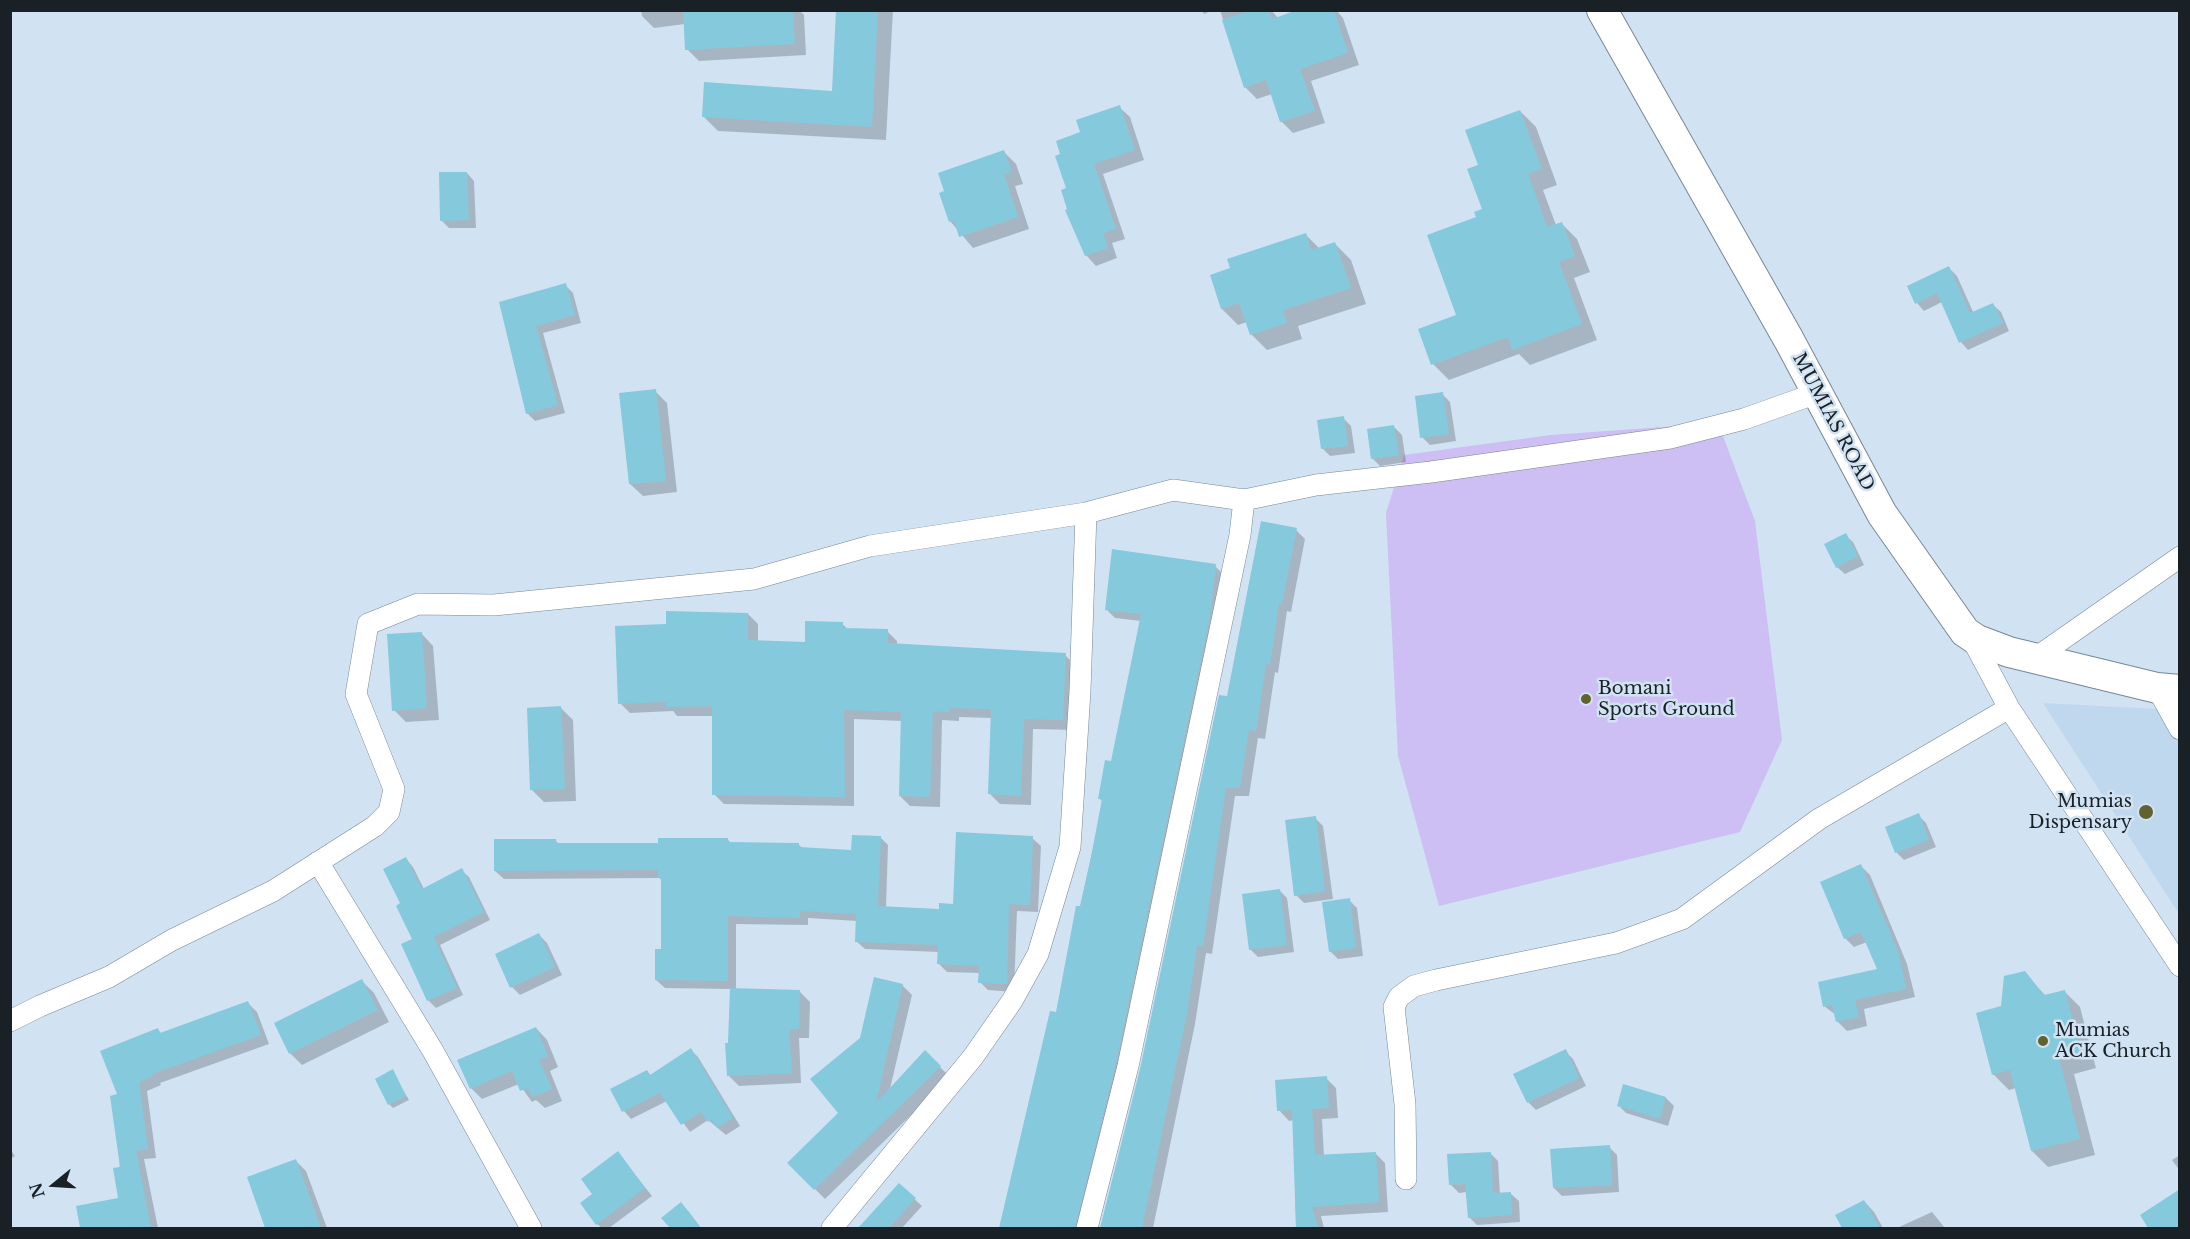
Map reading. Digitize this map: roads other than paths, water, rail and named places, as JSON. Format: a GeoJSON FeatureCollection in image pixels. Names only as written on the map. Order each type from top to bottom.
{"type":"FeatureCollection","features":[{"type":"Feature","properties":{"kind":"street","name":"MUMIAS ROAD"},"geometry":{"type":"LineString","coordinates":[[1602,10],[1817,393],[1882,514],[1955,620],[1971,637],[1986,645],[2034,659],[2168,689]]}},
{"type":"Feature","properties":{"kind":"street"},"geometry":{"type":"LineString","coordinates":[[10,1021],[39,1005],[109,977],[172,940],[273,891],[375,826],[389,812],[394,789],[356,693],[368,624],[418,604],[494,605],[754,579],[870,546],[1086,513],[1173,490],[1244,500],[1316,486],[1670,438],[1744,419],[1817,393]]}},
{"type":"Feature","properties":{"kind":"street"},"geometry":{"type":"LineString","coordinates":[[1087,1228],[1131,1055],[1240,535],[1244,500]]}},
{"type":"Feature","properties":{"kind":"street"},"geometry":{"type":"LineString","coordinates":[[832,1228],[973,1057],[1012,1001],[1038,954],[1070,847],[1086,513]]}},
{"type":"Feature","properties":{"kind":"street"},"geometry":{"type":"LineString","coordinates":[[2034,659],[2180,557]]}},
{"type":"Feature","properties":{"kind":"street"},"geometry":{"type":"LineString","coordinates":[[1971,637],[2009,708],[2180,966]]}},
{"type":"Feature","properties":{"kind":"street"},"geometry":{"type":"LineString","coordinates":[[2168,689],[2180,729]]}},
{"type":"Feature","properties":{"kind":"street"},"geometry":{"type":"LineString","coordinates":[[1406,1179],[1405,1104],[1394,1007],[1399,997],[1414,986],[1616,943],[1682,919],[1820,819],[2009,708]]}},
{"type":"Feature","properties":{"kind":"street"},"geometry":{"type":"LineString","coordinates":[[318,862],[433,1051],[531,1228]]}},
{"type":"Feature","properties":{"kind":"place","name":"Bomani Sports Ground"},"geometry":{"type":"Point","coordinates":[1586,699]}},
{"type":"Feature","properties":{"kind":"place","name":"Mumias Dispensary"},"geometry":{"type":"Point","coordinates":[2146,812]}},
{"type":"Feature","properties":{"kind":"place","name":"Mumias ACK Church"},"geometry":{"type":"Point","coordinates":[2043,1041]}}]}
